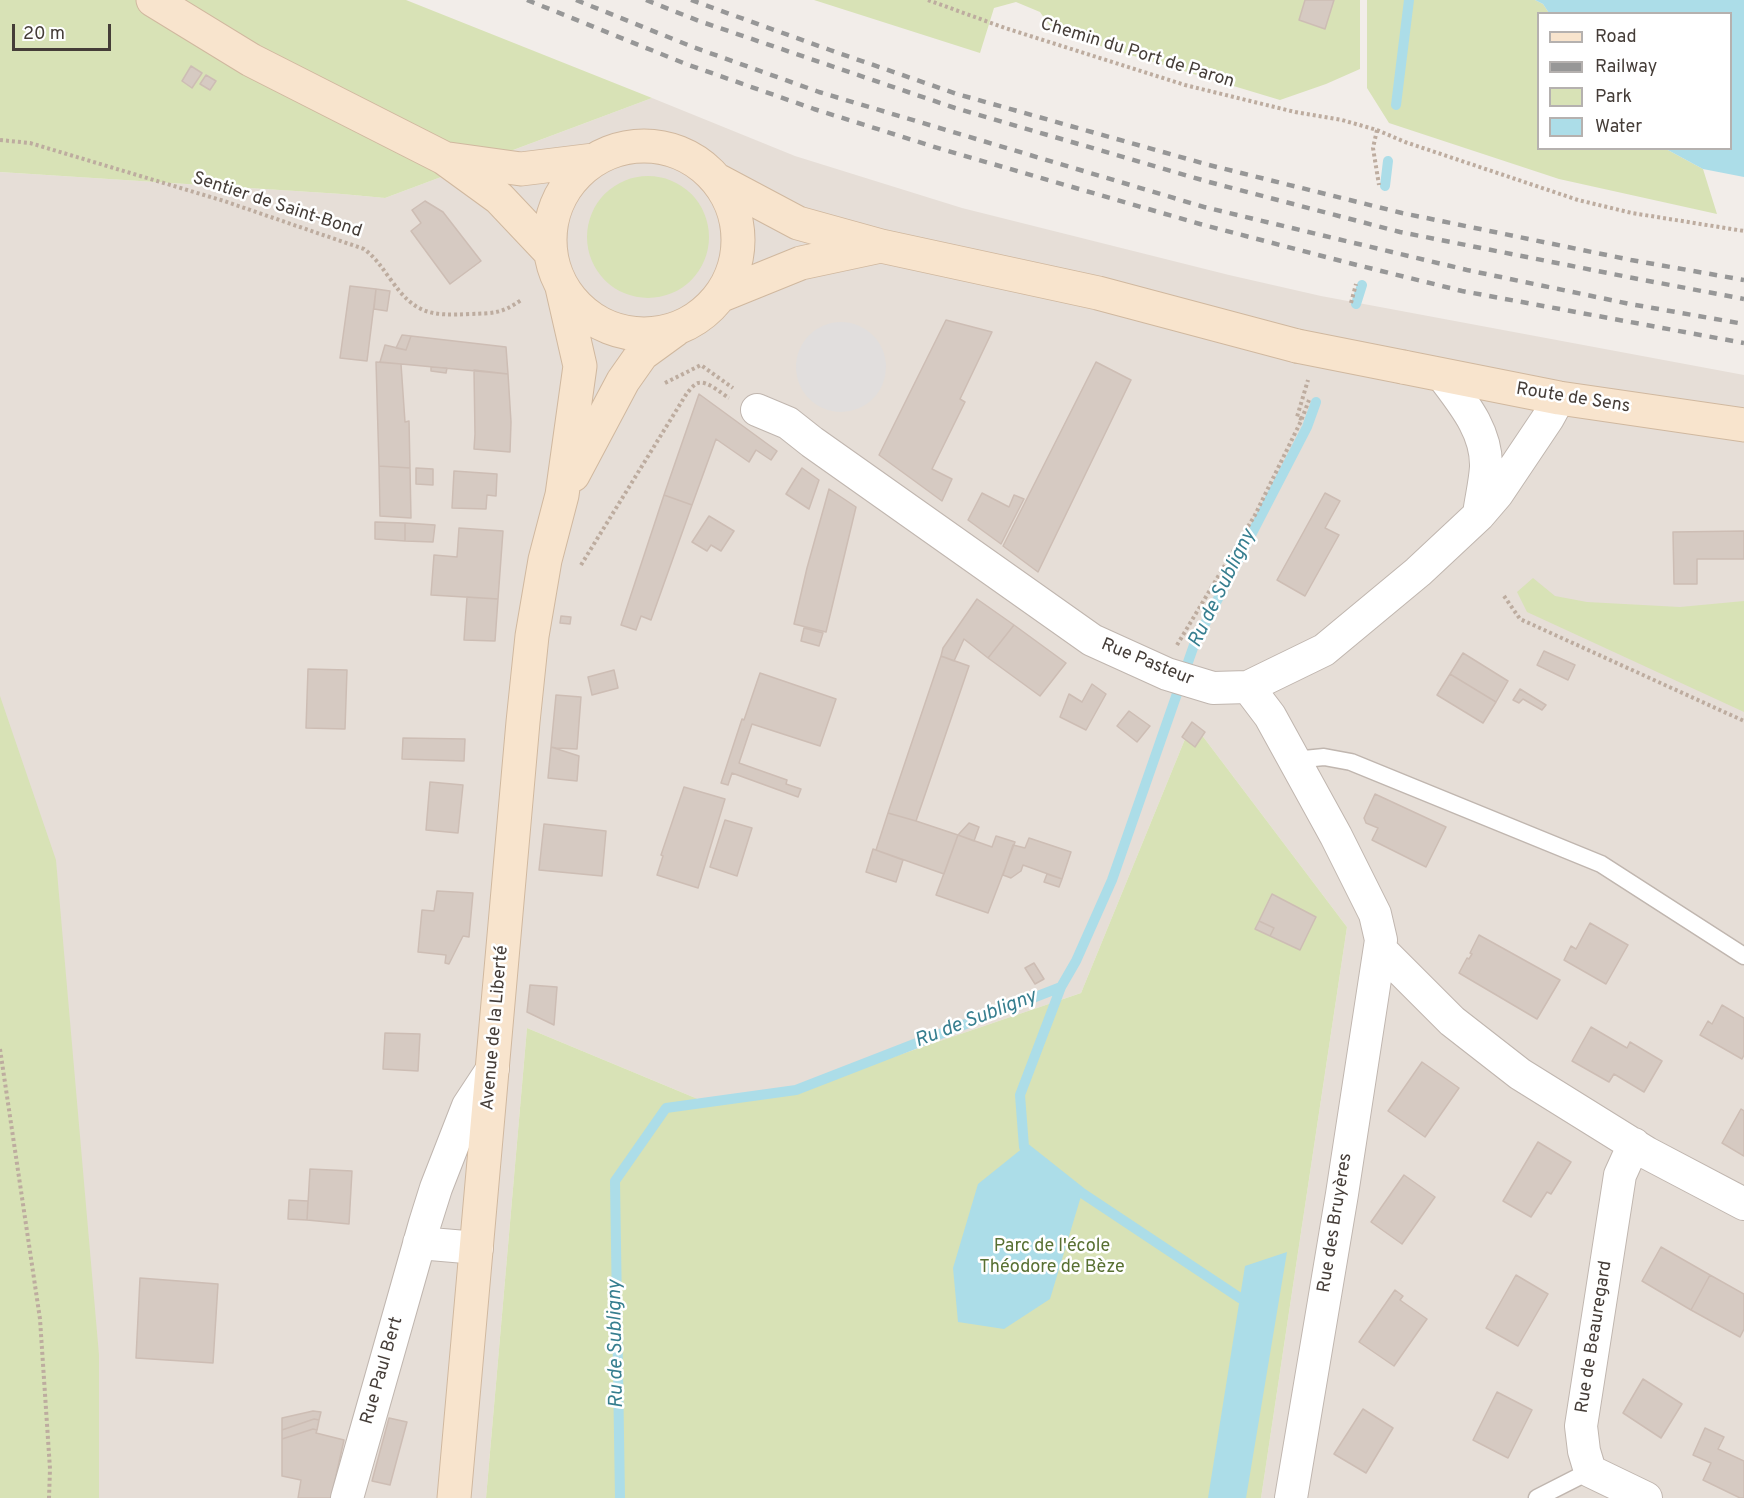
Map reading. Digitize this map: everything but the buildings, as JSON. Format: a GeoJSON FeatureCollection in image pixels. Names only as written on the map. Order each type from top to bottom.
{"type":"FeatureCollection","features":[{"type":"Feature","properties":{"kind":"main road"},"geometry":{"type":"LineString","coordinates":[[153,0],[251,60],[444,158],[499,198],[551,253]]}},
{"type":"Feature","properties":{"kind":"main road"},"geometry":{"type":"LineString","coordinates":[[647,145],[674,150],[699,162],[719,181],[733,208],[739,238],[735,268],[722,295],[702,315],[676,329],[642,354],[623,381],[562,495],[580,366],[562,287],[551,253],[551,226],[559,200],[574,178],[594,160],[620,148],[647,145]]}},
{"type":"Feature","properties":{"kind":"main road"},"geometry":{"type":"LineString","coordinates":[[444,158],[521,169],[594,160]]}},
{"type":"Feature","properties":{"kind":"main road","name":"Route de Sens"},"geometry":{"type":"LineString","coordinates":[[719,181],[798,223],[881,246],[1098,293],[1298,346],[1559,398],[1744,425]]}},
{"type":"Feature","properties":{"kind":"main road"},"geometry":{"type":"LineString","coordinates":[[722,295],[801,262],[881,246]]}},
{"type":"Feature","properties":{"kind":"main road"},"geometry":{"type":"LineString","coordinates":[[562,287],[578,308],[600,323],[624,332],[651,335],[676,329]]}},
{"type":"Feature","properties":{"kind":"main road","name":"Avenue de la Liberté"},"geometry":{"type":"LineString","coordinates":[[454,1498],[532,636],[545,560],[562,495]]}},
{"type":"Feature","properties":{"kind":"street"},"geometry":{"type":"LineString","coordinates":[[1442,375],[1465,405],[1483,437],[1486,467],[1479,515]]}},
{"type":"Feature","properties":{"kind":"street"},"geometry":{"type":"LineString","coordinates":[[1559,398],[1497,494],[1479,515],[1418,572],[1324,650],[1248,687],[1270,716],[1336,836],[1375,914],[1381,940],[1380,949],[1452,1021],[1511,1067],[1647,1153],[1744,1204]]}},
{"type":"Feature","properties":{"kind":"street","name":"Rue Pasteur"},"geometry":{"type":"LineString","coordinates":[[757,411],[788,423],[1092,640],[1165,673],[1213,688],[1248,687]]}},
{"type":"Feature","properties":{"kind":"street","name":"Rue des Bruyères"},"geometry":{"type":"LineString","coordinates":[[1291,1498],[1380,949]]}},
{"type":"Feature","properties":{"kind":"street","name":"Rue Paul Bert"},"geometry":{"type":"LineString","coordinates":[[347,1498],[436,1188],[468,1106],[493,1068]]}},
{"type":"Feature","properties":{"kind":"street","name":"Rue de Beauregard"},"geometry":{"type":"LineString","coordinates":[[1590,1471],[1584,1451],[1581,1426],[1620,1175],[1634,1144]]}},
{"type":"Feature","properties":{"kind":"street"},"geometry":{"type":"LineString","coordinates":[[419,1243],[477,1248]]}},
{"type":"Feature","properties":{"kind":"street"},"geometry":{"type":"LineString","coordinates":[[1590,1471],[1646,1498]]}},
{"type":"Feature","properties":{"kind":"lane"},"geometry":{"type":"LineString","coordinates":[[1294,760],[1324,757],[1352,762],[1601,864],[1744,956]]}},
{"type":"Feature","properties":{"kind":"lane"},"geometry":{"type":"LineString","coordinates":[[1538,1498],[1590,1471]]}},
{"type":"Feature","properties":{"kind":"path","name":"Chemin du Port de Paron"},"geometry":{"type":"LineString","coordinates":[[928,0],[1005,28],[1185,85],[1377,130],[1405,142],[1578,200],[1632,213],[1744,231]]}},
{"type":"Feature","properties":{"kind":"path"},"geometry":{"type":"LineString","coordinates":[[1377,130],[1373,148],[1379,185]]}},
{"type":"Feature","properties":{"kind":"path","name":"Sentier de Saint-Bond"},"geometry":{"type":"LineString","coordinates":[[0,140],[30,143],[202,194],[364,249],[375,257],[392,283],[414,306],[428,312],[441,315],[498,313],[509,309],[521,300]]}},
{"type":"Feature","properties":{"kind":"path"},"geometry":{"type":"LineString","coordinates":[[1351,303],[1356,284]]}},
{"type":"Feature","properties":{"kind":"path"},"geometry":{"type":"LineString","coordinates":[[663,383],[701,365],[752,402],[757,411]]}},
{"type":"Feature","properties":{"kind":"path"},"geometry":{"type":"LineString","coordinates":[[579,568],[687,393],[696,384],[706,383],[740,406],[757,411]]}},
{"type":"Feature","properties":{"kind":"path"},"geometry":{"type":"LineString","coordinates":[[1302,419],[1297,417],[1305,391]]}},
{"type":"Feature","properties":{"kind":"path"},"geometry":{"type":"LineString","coordinates":[[1165,673],[1172,653],[1255,515],[1309,400]]}},
{"type":"Feature","properties":{"kind":"path"},"geometry":{"type":"LineString","coordinates":[[1504,596],[1520,619],[1744,721]]}},
{"type":"Feature","properties":{"kind":"path"},"geometry":{"type":"LineString","coordinates":[[0,1049],[40,1319],[50,1469],[49,1498]]}},
{"type":"Feature","properties":{"kind":"shaded area"},"geometry":{"type":"Polygon","coordinates":[[[652,98],[795,156],[962,208],[1321,296],[1744,375],[1744,1498],[1261,1498],[1347,927],[1192,722],[1081,993],[796,1090],[705,1102],[527,1028],[486,1498],[0,1498],[0,172],[385,198],[652,98]]]}},
{"type":"Feature","properties":{"kind":"shaded area"},"geometry":{"type":"Polygon","coordinates":[[[841,322],[858,326],[873,335],[882,350],[886,367],[882,384],[873,399],[858,408],[841,412],[824,408],[809,399],[800,384],[796,367],[800,350],[809,335],[824,326],[841,322]]]}},
{"type":"Feature","properties":{"kind":"green space"},"geometry":{"type":"Polygon","coordinates":[[[0,0],[406,0],[652,98],[385,198],[0,172],[0,0]]]}},
{"type":"Feature","properties":{"kind":"green space"},"geometry":{"type":"Polygon","coordinates":[[[814,0],[1360,0],[1360,69],[1280,100],[1054,32],[1040,12],[1016,2],[994,8],[980,53],[814,0]]]}},
{"type":"Feature","properties":{"kind":"green space"},"geometry":{"type":"Polygon","coordinates":[[[1367,0],[1535,0],[1543,4],[1548,12],[1537,12],[1537,150],[1668,150],[1703,169],[1717,214],[1559,179],[1389,123],[1367,88],[1367,0]]]}},
{"type":"Feature","properties":{"kind":"green space"},"geometry":{"type":"Polygon","coordinates":[[[648,176],[671,181],[682,186],[691,194],[699,203],[704,214],[709,237],[704,260],[699,271],[691,280],[682,288],[671,293],[648,298],[625,293],[614,288],[605,280],[597,271],[592,260],[587,237],[592,214],[597,203],[605,194],[614,186],[625,181],[648,176]]]}},
{"type":"Feature","properties":{"kind":"green space"},"geometry":{"type":"Polygon","coordinates":[[[1533,578],[1555,596],[1587,602],[1680,607],[1744,601],[1744,712],[1527,612],[1517,592],[1533,578]]]}},
{"type":"Feature","properties":{"kind":"green space"},"geometry":{"type":"Polygon","coordinates":[[[0,696],[56,860],[99,1355],[99,1498],[0,1498],[0,696]]]}},
{"type":"Feature","properties":{"kind":"green space","name":"Parc de l'école Théodore de Bèze"},"geometry":{"type":"Polygon","coordinates":[[[1192,722],[1347,927],[1261,1498],[486,1498],[527,1028],[705,1102],[796,1090],[1081,993],[1192,722]]]}},
{"type":"Feature","properties":{"kind":"water"},"geometry":{"type":"Polygon","coordinates":[[[1535,0],[1744,0],[1744,177],[1703,169],[1668,150],[1732,150],[1732,12],[1548,12],[1543,4],[1535,0]]]}},
{"type":"Feature","properties":{"kind":"water"},"geometry":{"type":"Polygon","coordinates":[[[1024,1147],[1082,1193],[1050,1299],[1004,1329],[958,1322],[953,1268],[978,1184],[1024,1147]]]}},
{"type":"Feature","properties":{"kind":"water"},"geometry":{"type":"Polygon","coordinates":[[[1287,1252],[1246,1498],[1208,1498],[1245,1266],[1287,1252]]]}},
{"type":"Feature","properties":{"kind":"waterway","name":"Ru de Subligny"},"geometry":{"type":"LineString","coordinates":[[1396,105],[1409,0]]}},
{"type":"Feature","properties":{"kind":"waterway","name":"Ru de Subligny"},"geometry":{"type":"LineString","coordinates":[[1385,186],[1388,161]]}},
{"type":"Feature","properties":{"kind":"waterway","name":"Ru de Subligny"},"geometry":{"type":"LineString","coordinates":[[1356,304],[1362,285]]}},
{"type":"Feature","properties":{"kind":"waterway","name":"Ru de Subligny"},"geometry":{"type":"LineString","coordinates":[[620,1498],[615,1181],[666,1108],[796,1090],[1061,987],[1076,961],[1112,880],[1194,645],[1307,427],[1316,402]]}},
{"type":"Feature","properties":{"kind":"waterway"},"geometry":{"type":"LineString","coordinates":[[1061,987],[1020,1095],[1024,1147],[1082,1193],[1240,1298]]}},
{"type":"Feature","properties":{"kind":"railway"},"geometry":{"type":"LineString","coordinates":[[527,0],[686,64],[814,109],[941,149],[1200,224],[1462,291],[1744,343]]}},
{"type":"Feature","properties":{"kind":"railway"},"geometry":{"type":"LineString","coordinates":[[576,0],[693,47],[819,92],[1204,207],[1467,270],[1630,304],[1744,324]]}},
{"type":"Feature","properties":{"kind":"railway"},"geometry":{"type":"LineString","coordinates":[[646,0],[699,21],[955,108],[1209,182],[1400,232],[1744,299]]}},
{"type":"Feature","properties":{"kind":"railway"},"geometry":{"type":"LineString","coordinates":[[691,0],[957,94],[1209,165],[1402,213],[1631,260],[1744,280]]}}]}
